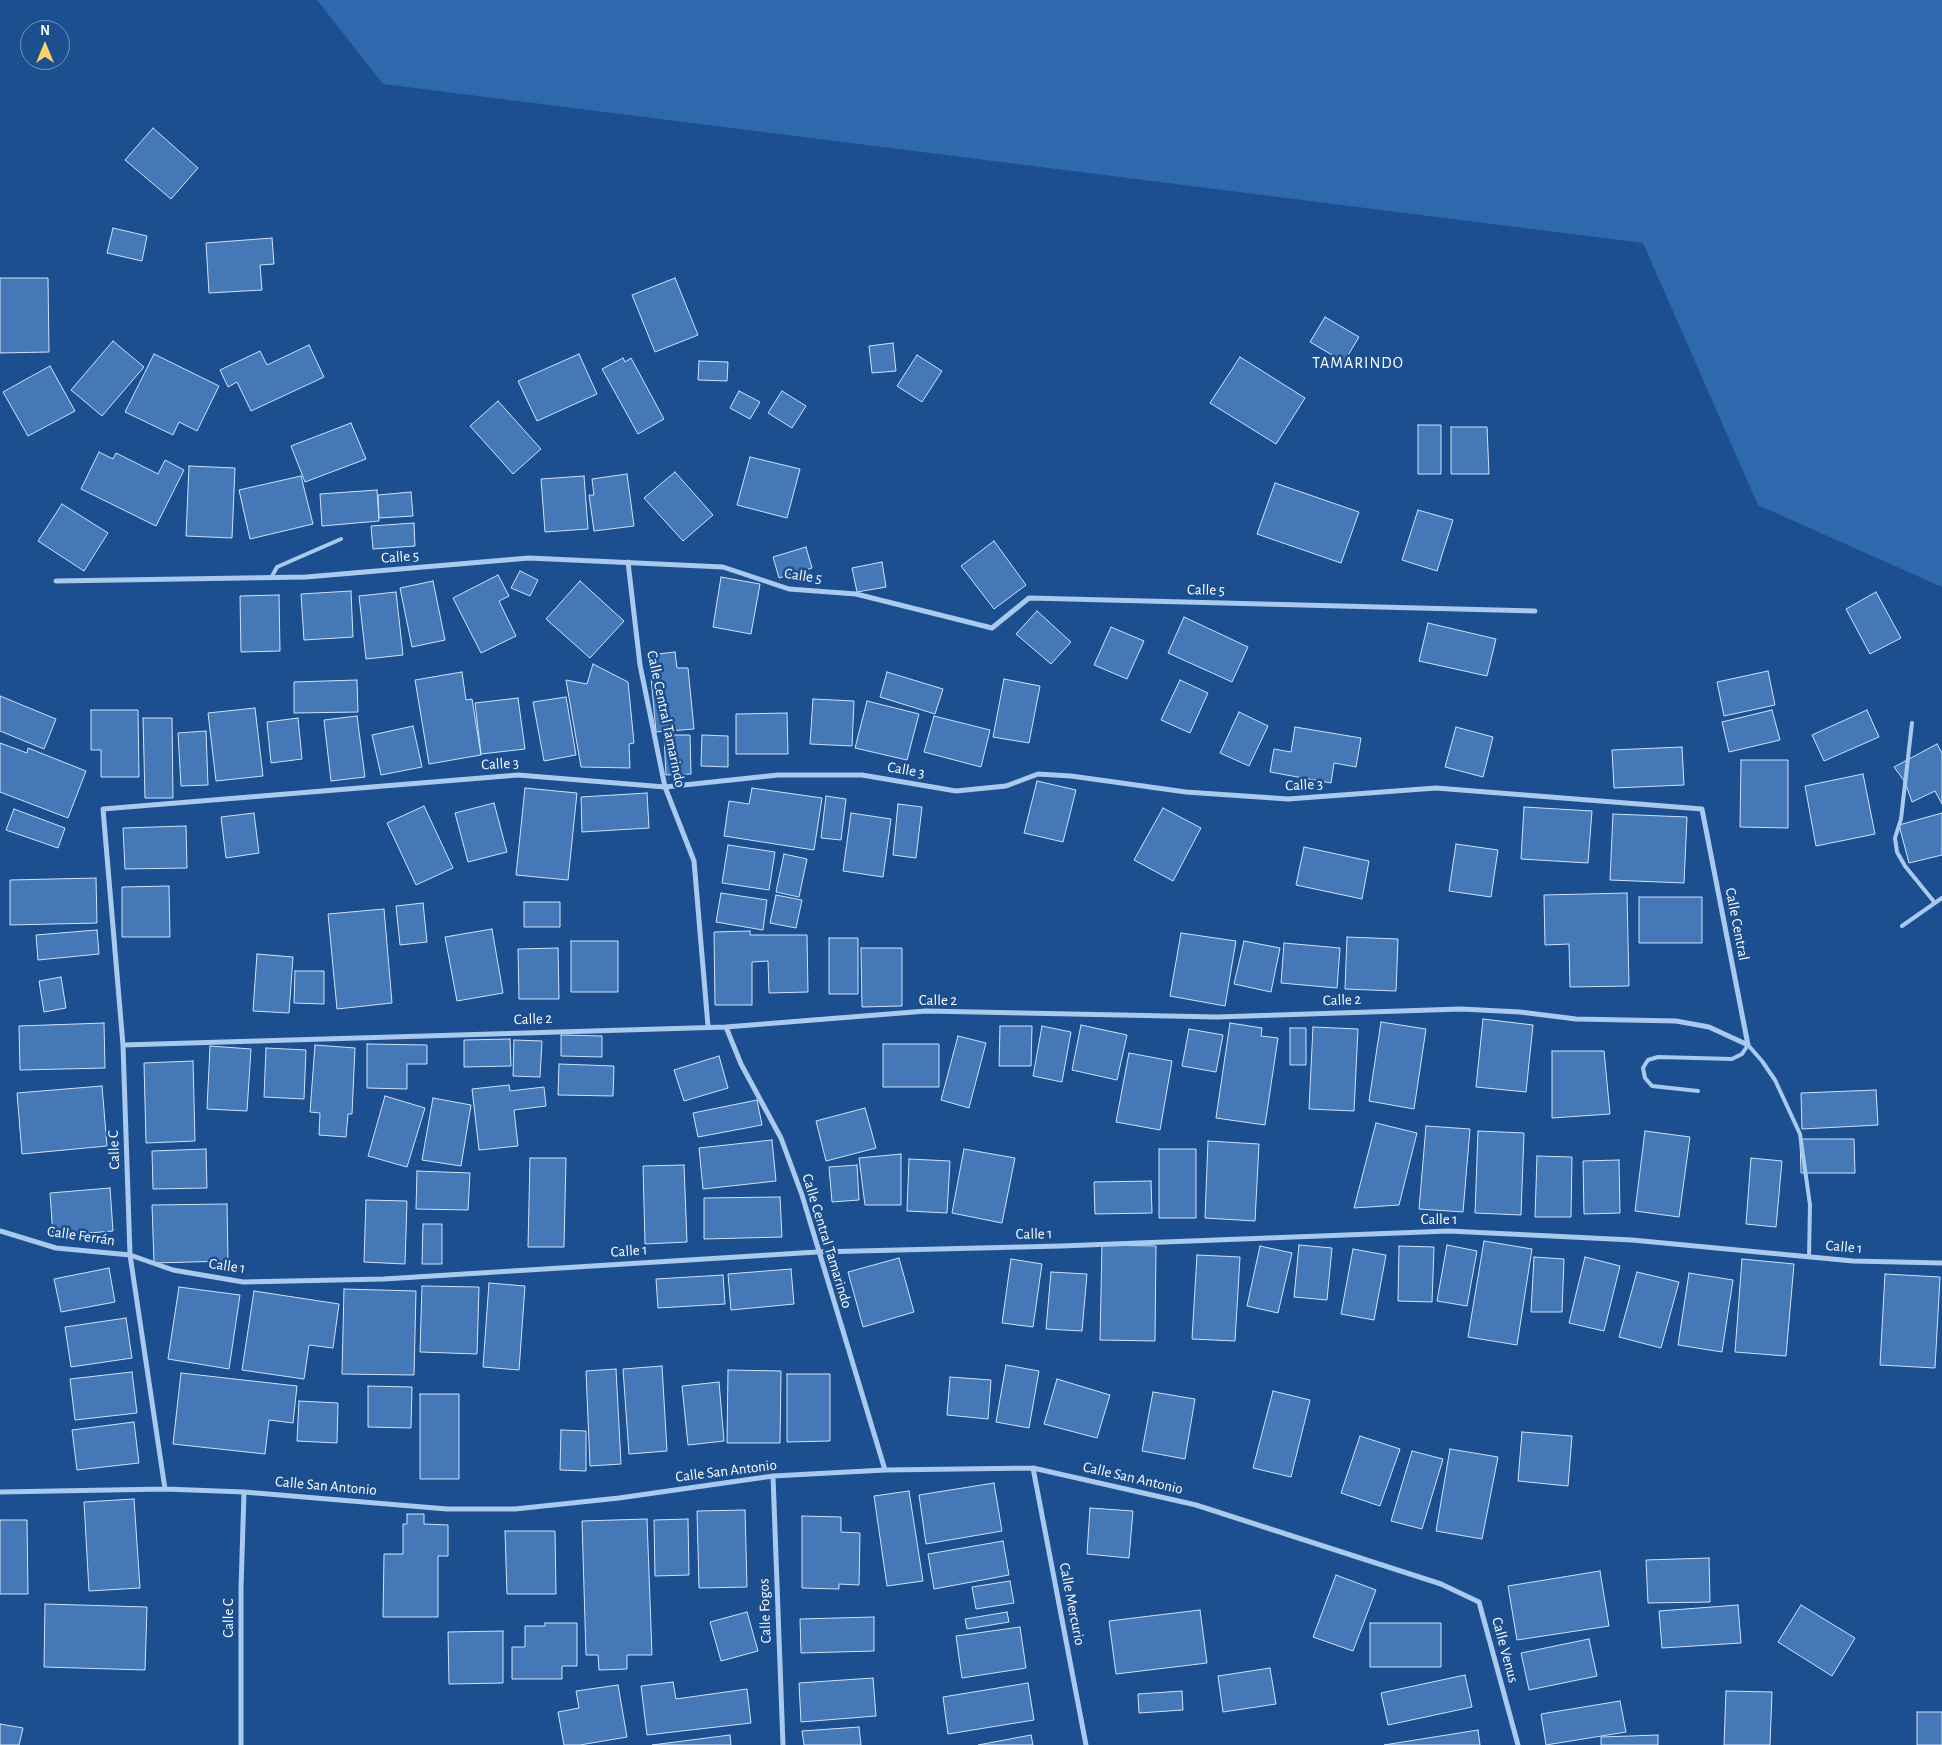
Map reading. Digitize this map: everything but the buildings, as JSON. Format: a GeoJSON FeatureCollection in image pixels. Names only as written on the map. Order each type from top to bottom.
{"type":"FeatureCollection","features":[{"type":"Feature","properties":{"kind":"street","name":"Calle 5"},"geometry":{"type":"LineString","coordinates":[[56,581],[271,578],[529,558],[723,566],[789,589],[856,594],[992,628],[1029,598],[1535,611]]}},
{"type":"Feature","properties":{"kind":"street","name":"Calle Central Tamarindo"},"geometry":{"type":"LineString","coordinates":[[628,562],[640,666],[665,787],[694,861],[708,1026]]}},
{"type":"Feature","properties":{"kind":"street","name":"Calle 3"},"geometry":{"type":"LineString","coordinates":[[103,808],[518,775],[665,787],[778,775],[862,775],[956,791],[1006,786],[1038,774],[1071,776],[1186,792],[1288,799],[1436,788],[1702,808]]}},
{"type":"Feature","properties":{"kind":"street","name":"Calle C"},"geometry":{"type":"LineString","coordinates":[[103,808],[123,1044],[130,1255],[165,1489]]}},
{"type":"Feature","properties":{"kind":"street","name":"Calle Central"},"geometry":{"type":"LineString","coordinates":[[1702,808],[1748,1045]]}},
{"type":"Feature","properties":{"kind":"street","name":"Calle 2"},"geometry":{"type":"LineString","coordinates":[[123,1044],[708,1026],[726,1027],[926,1011],[1217,1017],[1461,1009],[1520,1012],[1584,1019],[1676,1022],[1709,1027],[1748,1045]]}},
{"type":"Feature","properties":{"kind":"street","name":"Calle Central Tamarindo"},"geometry":{"type":"LineString","coordinates":[[726,1027],[741,1064],[781,1138],[802,1195],[817,1252],[886,1470]]}},
{"type":"Feature","properties":{"kind":"street","name":"Calle Ferrán"},"geometry":{"type":"LineString","coordinates":[[0,1231],[56,1248],[130,1255]]}},
{"type":"Feature","properties":{"kind":"street","name":"Calle 1"},"geometry":{"type":"LineString","coordinates":[[130,1255],[173,1270],[243,1282],[384,1279],[817,1252],[1061,1246],[1449,1231],[1632,1240],[1880,1263],[1942,1263]]}},
{"type":"Feature","properties":{"kind":"street","name":"Calle San Antonio"},"geometry":{"type":"LineString","coordinates":[[0,1492],[165,1489],[244,1492],[447,1509],[515,1509],[620,1498],[773,1476],[886,1470],[1033,1468],[1196,1505],[1441,1584]]}},
{"type":"Feature","properties":{"kind":"street","name":"Calle Mercurio"},"geometry":{"type":"LineString","coordinates":[[1033,1468],[1086,1745]]}},
{"type":"Feature","properties":{"kind":"street","name":"Calle Fogos"},"geometry":{"type":"LineString","coordinates":[[773,1476],[783,1745]]}},
{"type":"Feature","properties":{"kind":"street","name":"Calle C"},"geometry":{"type":"LineString","coordinates":[[241,1745],[241,1588],[244,1492]]}},
{"type":"Feature","properties":{"kind":"street","name":"Calle Venus"},"geometry":{"type":"LineString","coordinates":[[1441,1584],[1479,1602],[1518,1745]]}},
{"type":"Feature","properties":{"kind":"lane"},"geometry":{"type":"LineString","coordinates":[[271,578],[277,566],[341,539]]}},
{"type":"Feature","properties":{"kind":"lane"},"geometry":{"type":"LineString","coordinates":[[1912,723],[1901,819],[1896,838],[1897,852],[1905,866],[1935,903]]}},
{"type":"Feature","properties":{"kind":"lane"},"geometry":{"type":"LineString","coordinates":[[1902,926],[1942,898]]}},
{"type":"Feature","properties":{"kind":"lane"},"geometry":{"type":"LineString","coordinates":[[1698,1091],[1652,1086],[1645,1078],[1643,1068],[1648,1060],[1658,1057],[1732,1059],[1742,1054],[1748,1045],[1776,1080],[1800,1134],[1810,1205],[1809,1257]]}},
{"type":"Feature","properties":{"kind":"shaded area"},"geometry":{"type":"Polygon","coordinates":[[[317,0],[1942,0],[1942,587],[1758,505],[1643,243],[383,84],[317,0]]]}},
{"type":"Feature","properties":{"kind":"district","name":"TAMARINDO"},"geometry":{"type":"Point","coordinates":[1358,363]}}]}
